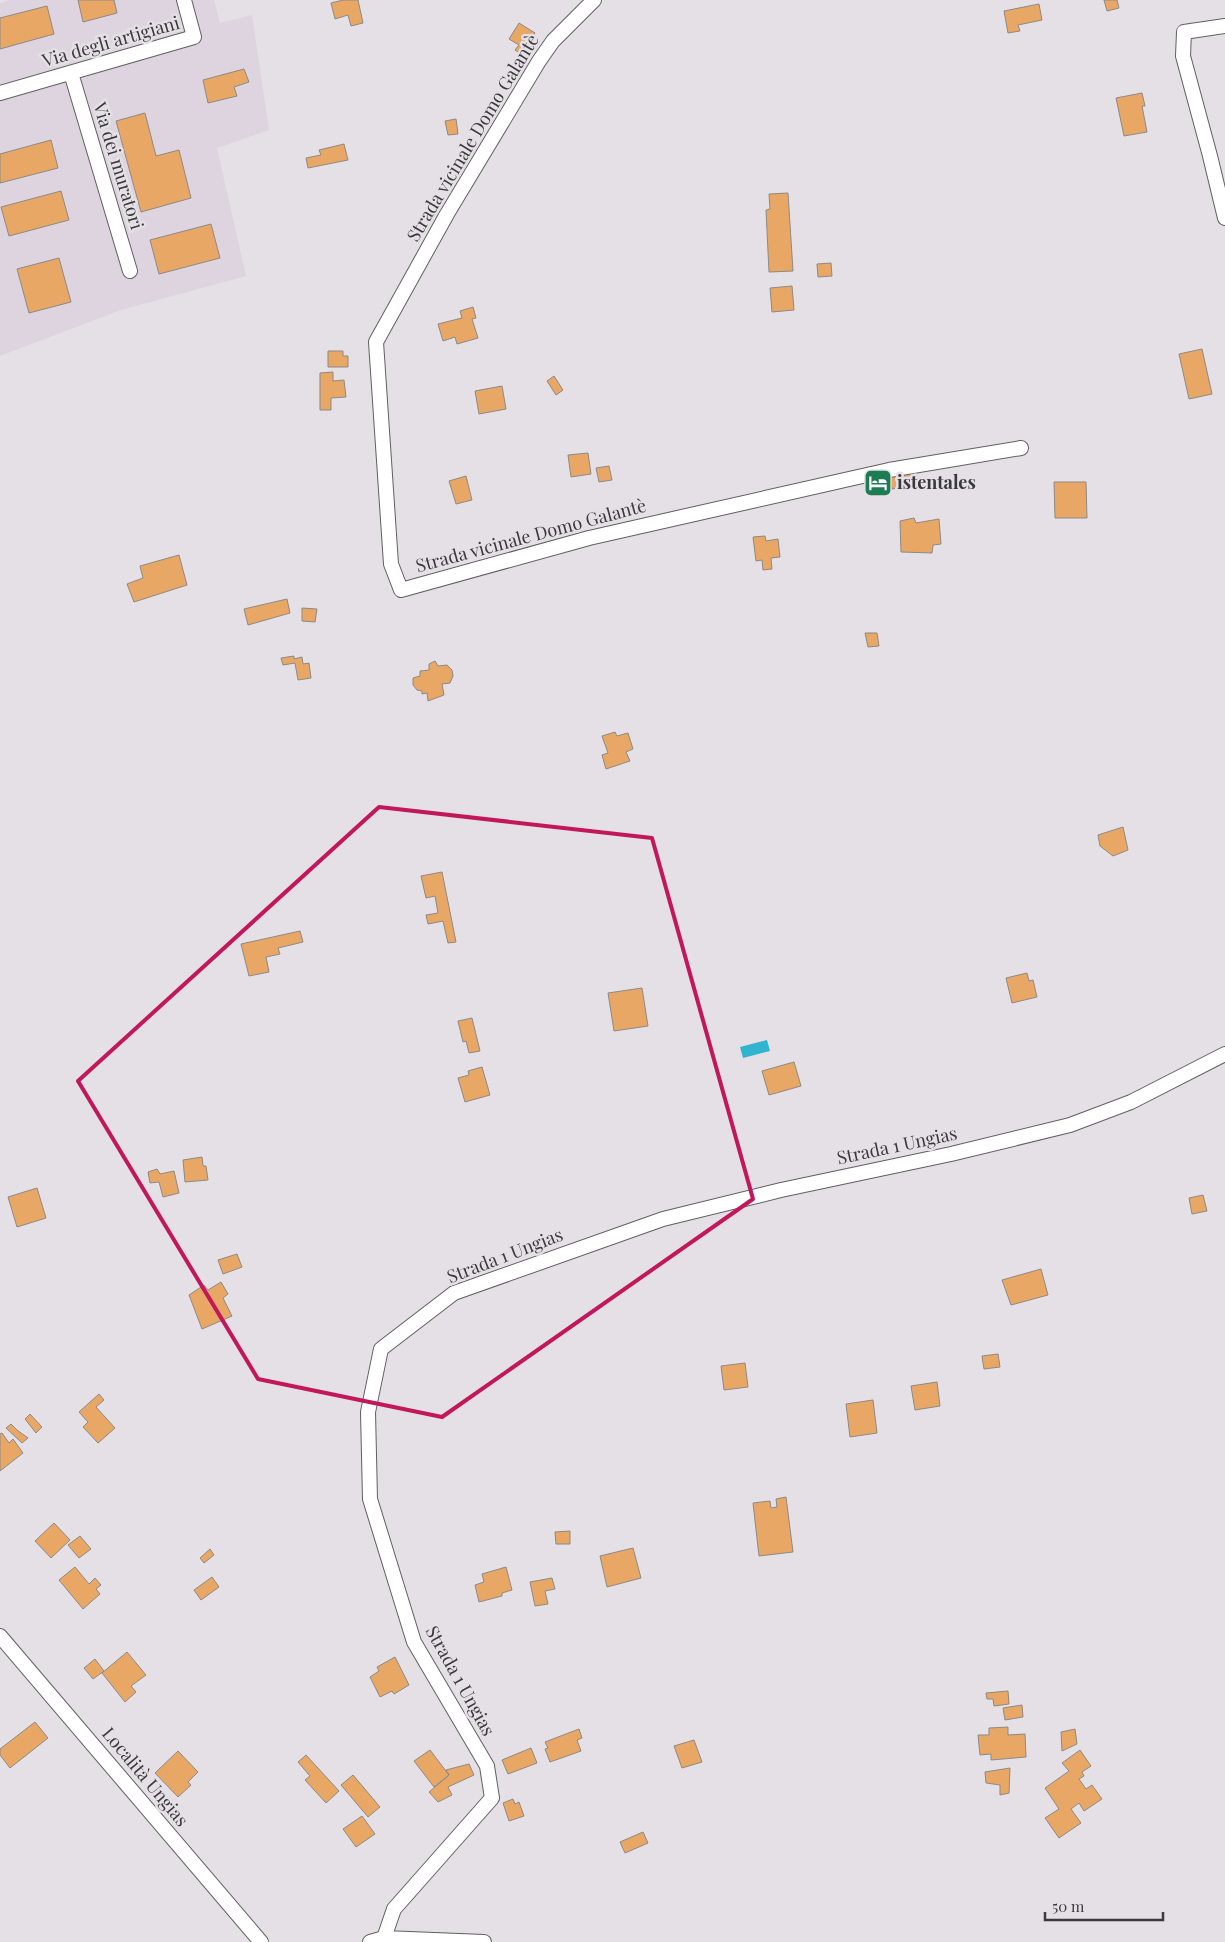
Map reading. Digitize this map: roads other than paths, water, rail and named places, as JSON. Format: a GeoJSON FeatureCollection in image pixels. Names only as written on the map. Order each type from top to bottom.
{"type":"FeatureCollection","features":[{"type":"Feature","properties":{"kind":"street","name":"Via degli artigiani"},"geometry":{"type":"LineString","coordinates":[[0,93],[194,37],[184,0]]}},
{"type":"Feature","properties":{"kind":"street","name":"Strada vicinale Domo Galantè"},"geometry":{"type":"LineString","coordinates":[[594,0],[553,41],[539,61],[447,214],[376,342],[391,564],[401,590],[589,538],[889,470],[1021,448]]}},
{"type":"Feature","properties":{"kind":"street"},"geometry":{"type":"LineString","coordinates":[[1225,26],[1184,32],[1183,56],[1225,218]]}},
{"type":"Feature","properties":{"kind":"street","name":"Via dei muratori"},"geometry":{"type":"LineString","coordinates":[[71,72],[130,271]]}},
{"type":"Feature","properties":{"kind":"street","name":"Strada 1 Ungias"},"geometry":{"type":"LineString","coordinates":[[384,1938],[394,1909],[492,1798],[487,1766],[414,1642],[370,1499],[368,1412],[381,1349],[454,1293],[663,1219],[781,1190],[951,1154],[1070,1125],[1131,1102],[1225,1054]]}},
{"type":"Feature","properties":{"kind":"street","name":"Località Ungias"},"geometry":{"type":"LineString","coordinates":[[0,1636],[261,1942]]}},
{"type":"Feature","properties":{"kind":"street"},"geometry":{"type":"LineString","coordinates":[[370,1942],[384,1938],[484,1942]]}},
{"type":"Feature","properties":{"kind":"water"},"geometry":{"type":"Polygon","coordinates":[[[767,1040],[770,1051],[743,1058],[740,1047],[767,1040]]]}},
{"type":"Feature","properties":{"kind":"place","name":"istentales"},"geometry":{"type":"Point","coordinates":[878,483]}}]}
